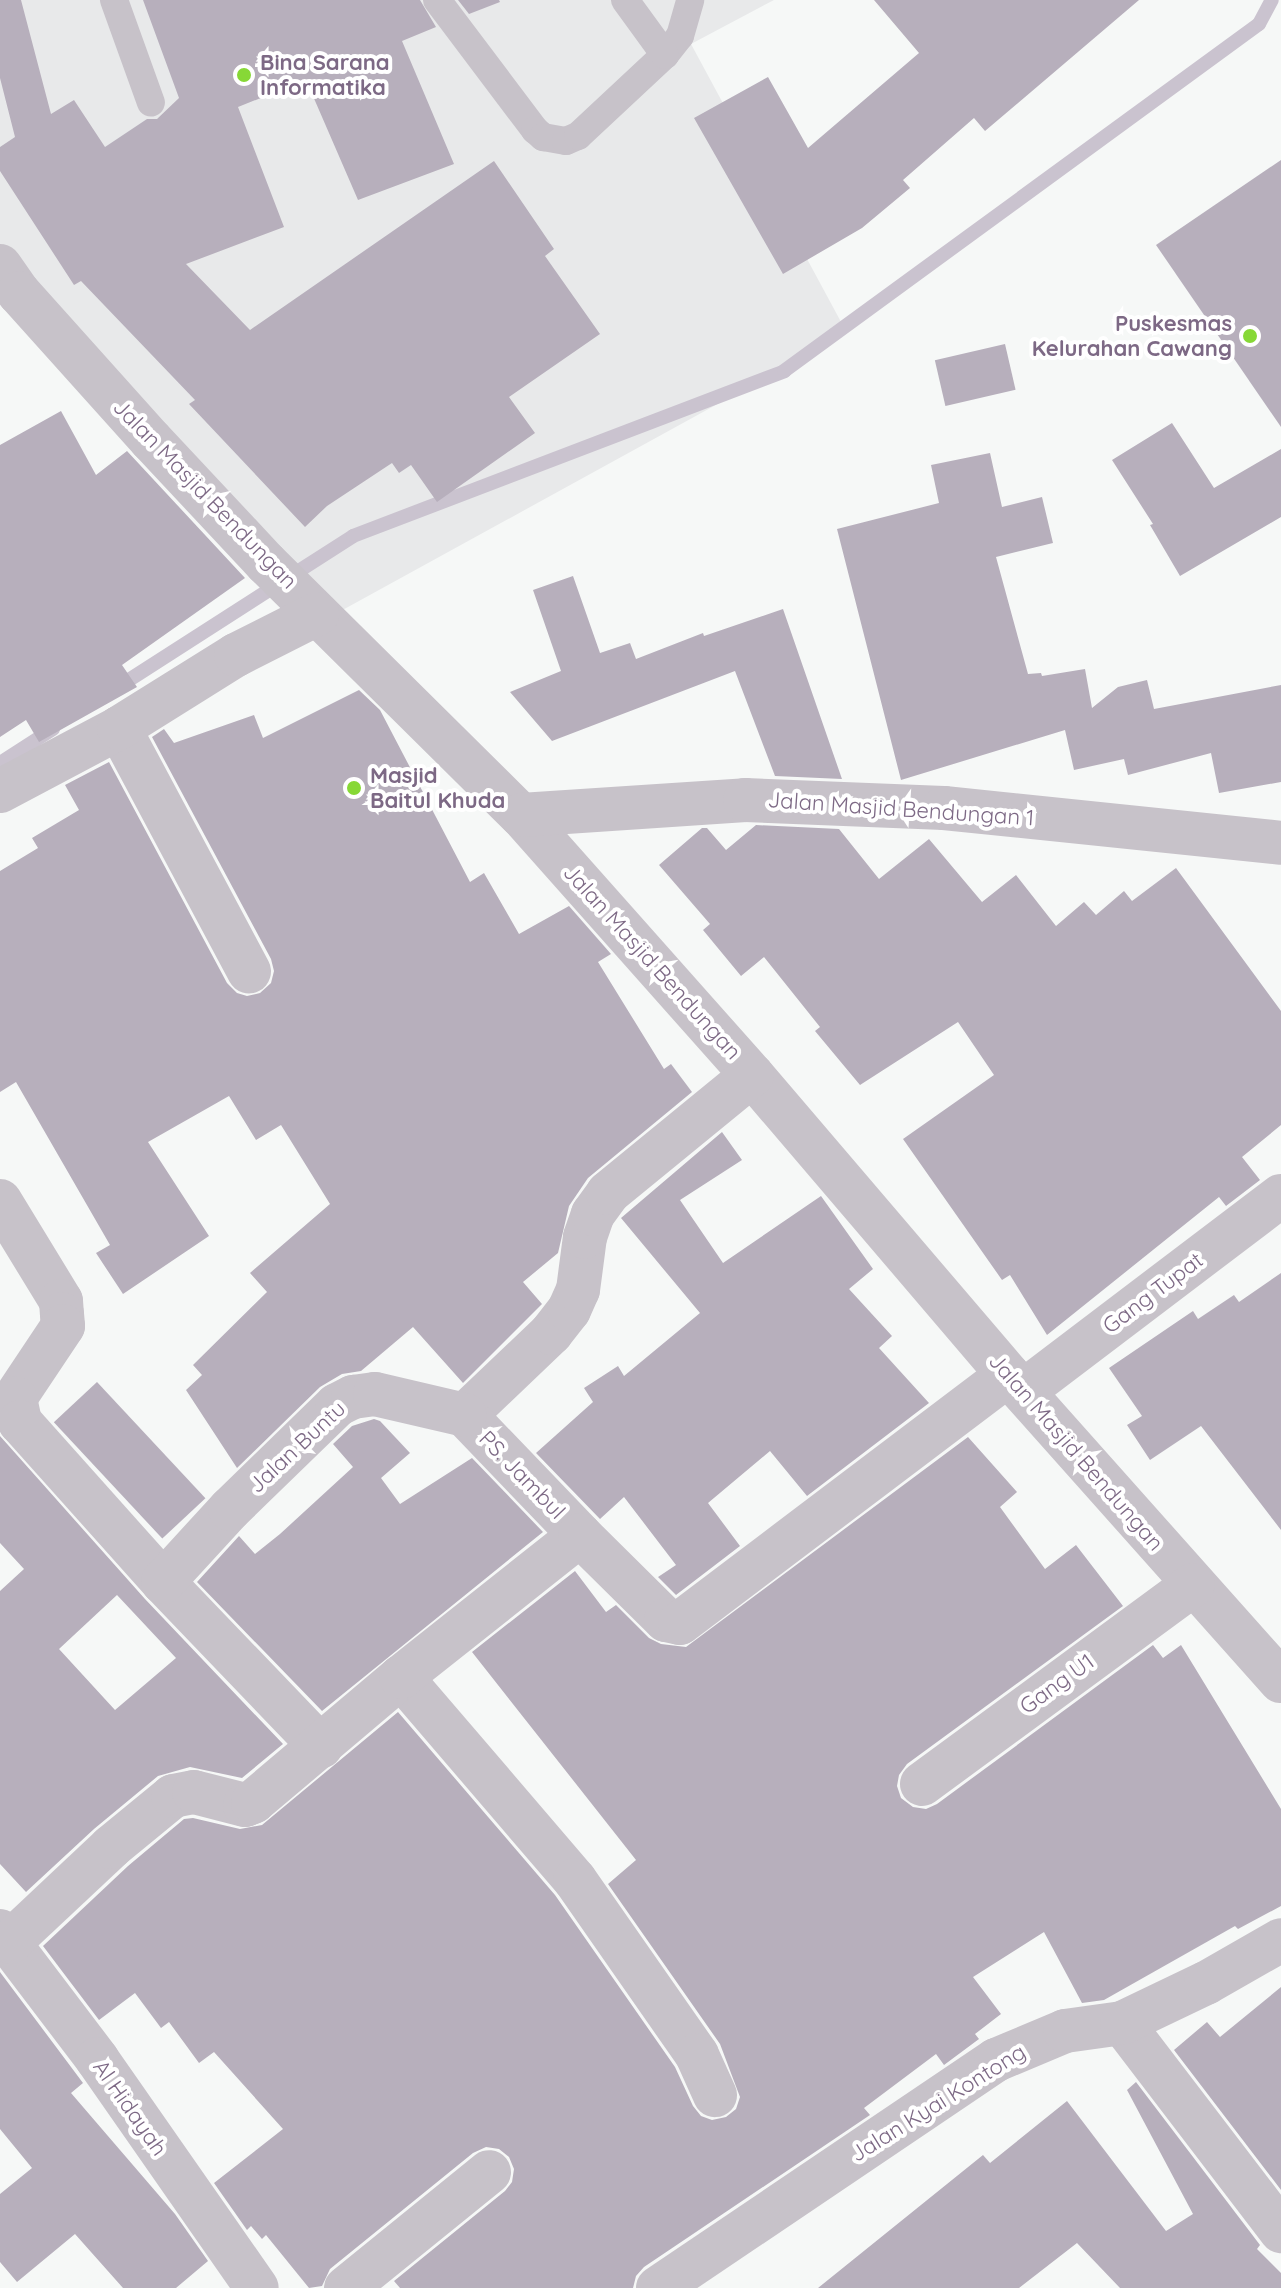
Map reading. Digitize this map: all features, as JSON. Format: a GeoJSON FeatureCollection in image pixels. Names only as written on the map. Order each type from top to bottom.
{"type":"FeatureCollection","features":[{"type":"Feature","properties":{"kind":"street","name":"Jalan Masjid Bendungan"},"geometry":{"type":"LineString","coordinates":[[0,266],[19,293],[121,406],[293,588],[521,815],[752,1075],[1193,1585],[1281,1681]]}},
{"type":"Feature","properties":{"kind":"street"},"geometry":{"type":"LineString","coordinates":[[0,791],[119,728],[236,655],[293,588]]}},
{"type":"Feature","properties":{"kind":"street"},"geometry":{"type":"LineString","coordinates":[[119,728],[249,971]]}},
{"type":"Feature","properties":{"kind":"street","name":"Jalan Masjid Bendungan 1"},"geometry":{"type":"LineString","coordinates":[[521,815],[745,800],[944,808],[1281,843]]}},
{"type":"Feature","properties":{"kind":"street"},"geometry":{"type":"LineString","coordinates":[[465,1415],[551,1333],[569,1310],[578,1290],[585,1237],[593,1214],[608,1193],[752,1075]]}},
{"type":"Feature","properties":{"kind":"street","name":"Gang Tupat"},"geometry":{"type":"LineString","coordinates":[[580,1535],[666,1620],[680,1623],[1281,1196]]}},
{"type":"Feature","properties":{"kind":"street"},"geometry":{"type":"LineString","coordinates":[[0,1201],[61,1301],[63,1326],[8,1406],[163,1582],[321,1747]]}},
{"type":"Feature","properties":{"kind":"street","name":"Jalan Buntu"},"geometry":{"type":"LineString","coordinates":[[163,1582],[230,1509],[337,1405],[353,1397],[375,1394],[465,1415]]}},
{"type":"Feature","properties":{"kind":"street","name":"PS. Jambul"},"geometry":{"type":"LineString","coordinates":[[465,1415],[580,1535]]}},
{"type":"Feature","properties":{"kind":"street"},"geometry":{"type":"LineString","coordinates":[[5,1937],[173,1796],[194,1792],[245,1805],[321,1747],[401,1677],[580,1535]]}},
{"type":"Feature","properties":{"kind":"street","name":"Gang U1"},"geometry":{"type":"LineString","coordinates":[[922,1784],[1193,1585]]}},
{"type":"Feature","properties":{"kind":"street"},"geometry":{"type":"LineString","coordinates":[[401,1677],[575,1880],[697,2055],[715,2095]]}},
{"type":"Feature","properties":{"kind":"street","name":"Al Hidayah"},"geometry":{"type":"LineString","coordinates":[[5,1937],[257,2288]]}},
{"type":"Feature","properties":{"kind":"street","name":"Jalan Kyai Kontong"},"geometry":{"type":"LineString","coordinates":[[658,2288],[996,2060],[1065,2031],[1122,2023],[1206,1983],[1281,1940]]}},
{"type":"Feature","properties":{"kind":"street"},"geometry":{"type":"LineString","coordinates":[[1122,2023],[1281,2231]]}},
{"type":"Feature","properties":{"kind":"street"},"geometry":{"type":"LineString","coordinates":[[346,2288],[489,2172]]}},
{"type":"Feature","properties":{"kind":"lane"},"geometry":{"type":"LineString","coordinates":[[114,0],[151,103]]}},
{"type":"Feature","properties":{"kind":"lane"},"geometry":{"type":"LineString","coordinates":[[437,0],[543,137],[566,141],[578,136],[665,55],[680,36],[690,0]]}},
{"type":"Feature","properties":{"kind":"lane"},"geometry":{"type":"LineString","coordinates":[[625,0],[665,55]]}},
{"type":"Feature","properties":{"kind":"shaded area"},"geometry":{"type":"Polygon","coordinates":[[[0,0],[774,0],[691,44],[847,333],[328,618],[0,260],[0,0]]]}},
{"type":"Feature","properties":{"kind":"building"},"geometry":{"type":"Polygon","coordinates":[[[0,0],[21,0],[51,114],[74,100],[105,147],[147,119],[157,119],[179,98],[143,0],[420,0],[436,27],[402,41],[454,164],[358,200],[306,80],[238,107],[284,227],[186,264],[250,330],[494,161],[554,249],[545,256],[600,334],[509,397],[535,433],[437,502],[411,465],[399,473],[392,463],[327,506],[305,527],[189,404],[195,400],[81,281],[74,285],[0,171],[0,147],[15,137],[0,78],[0,0]]]}},
{"type":"Feature","properties":{"kind":"building"},"geometry":{"type":"Polygon","coordinates":[[[458,0],[499,0],[500,2],[469,14],[458,0]]]}},
{"type":"Feature","properties":{"kind":"building"},"geometry":{"type":"Polygon","coordinates":[[[874,0],[1139,0],[985,131],[974,118],[903,180],[910,188],[862,228],[783,274],[694,118],[768,77],[808,148],[919,53],[874,0]]]}},
{"type":"Feature","properties":{"kind":"building","name":"Puskesmas Kelurahan Cawang"},"geometry":{"type":"Polygon","coordinates":[[[1281,160],[1281,427],[1156,245],[1281,160]]]}},
{"type":"Feature","properties":{"kind":"building"},"geometry":{"type":"Polygon","coordinates":[[[1005,344],[1016,390],[945,406],[935,360],[1005,344]]]}},
{"type":"Feature","properties":{"kind":"building"},"geometry":{"type":"Polygon","coordinates":[[[61,411],[96,475],[127,451],[245,578],[122,665],[137,687],[39,742],[26,720],[0,737],[0,445],[61,411]]]}},
{"type":"Feature","properties":{"kind":"building"},"geometry":{"type":"Polygon","coordinates":[[[1172,423],[1214,488],[1281,449],[1281,517],[1180,576],[1150,525],[1153,524],[1112,460],[1172,423]]]}},
{"type":"Feature","properties":{"kind":"building"},"geometry":{"type":"Polygon","coordinates":[[[990,453],[1002,507],[1042,497],[1053,543],[996,557],[1028,674],[1041,673],[1042,676],[1085,669],[1092,708],[1118,687],[1147,680],[1154,709],[1281,685],[1281,782],[1219,793],[1211,753],[1128,775],[1124,759],[1074,770],[1065,730],[901,780],[837,529],[939,503],[931,465],[990,453]]]}},
{"type":"Feature","properties":{"kind":"building"},"geometry":{"type":"Polygon","coordinates":[[[573,576],[600,653],[630,643],[636,659],[703,633],[704,636],[783,609],[842,779],[775,776],[735,671],[552,741],[510,692],[561,671],[533,590],[573,576]]]}},
{"type":"Feature","properties":{"kind":"building"},"geometry":{"type":"Polygon","coordinates":[[[359,690],[380,710],[470,882],[484,873],[519,934],[569,906],[611,954],[598,962],[664,1069],[671,1064],[692,1092],[588,1178],[569,1206],[558,1253],[523,1282],[542,1304],[463,1383],[413,1327],[361,1371],[342,1374],[320,1387],[237,1468],[186,1390],[202,1375],[193,1365],[267,1292],[250,1273],[330,1204],[281,1125],[256,1140],[229,1096],[148,1142],[209,1236],[123,1294],[96,1253],[110,1245],[16,1082],[0,1092],[0,871],[38,848],[32,838],[79,810],[65,785],[109,762],[227,983],[237,993],[247,996],[260,993],[271,983],[274,971],[271,959],[152,737],[164,729],[174,743],[254,715],[263,738],[359,690]]]}},
{"type":"Feature","properties":{"kind":"building"},"geometry":{"type":"Polygon","coordinates":[[[756,825],[839,829],[879,879],[929,839],[982,902],[1016,875],[1056,926],[1084,902],[1096,915],[1124,891],[1132,901],[1176,868],[1281,1011],[1281,1125],[1242,1157],[1260,1180],[1226,1206],[1219,1197],[1047,1335],[1010,1275],[1002,1280],[903,1139],[994,1075],[958,1022],[860,1085],[815,1031],[820,1027],[764,957],[741,976],[703,930],[710,924],[659,865],[702,828],[707,828],[726,850],[756,825]]]}},
{"type":"Feature","properties":{"kind":"building"},"geometry":{"type":"Polygon","coordinates":[[[722,1132],[742,1160],[680,1200],[723,1263],[821,1196],[873,1269],[849,1289],[892,1336],[879,1348],[929,1403],[807,1496],[770,1451],[708,1503],[740,1546],[676,1595],[658,1577],[676,1565],[624,1497],[600,1519],[536,1453],[593,1402],[584,1388],[618,1366],[624,1376],[700,1313],[621,1218],[722,1132]]]}},
{"type":"Feature","properties":{"kind":"building"},"geometry":{"type":"Polygon","coordinates":[[[1281,1273],[1281,1530],[1201,1426],[1150,1460],[1127,1425],[1142,1416],[1109,1368],[1193,1311],[1198,1319],[1234,1295],[1239,1302],[1281,1273]]]}},
{"type":"Feature","properties":{"kind":"building"},"geometry":{"type":"Polygon","coordinates":[[[97,1382],[205,1498],[162,1539],[54,1422],[97,1382]]]}},
{"type":"Feature","properties":{"kind":"building"},"geometry":{"type":"Polygon","coordinates":[[[374,1419],[380,1421],[410,1453],[381,1478],[400,1504],[472,1458],[543,1532],[322,1711],[197,1582],[239,1536],[255,1554],[353,1467],[333,1444],[352,1426],[374,1419]]]}},
{"type":"Feature","properties":{"kind":"building"},"geometry":{"type":"Polygon","coordinates":[[[0,1436],[145,1599],[283,1744],[242,1778],[190,1767],[158,1776],[94,1829],[26,1892],[0,1864],[0,1591],[24,1569],[0,1543],[0,1436]],[[117,1595],[59,1649],[115,1710],[176,1658],[117,1595]]]}},
{"type":"Feature","properties":{"kind":"building"},"geometry":{"type":"Polygon","coordinates":[[[968,1437],[1017,1492],[1000,1507],[1045,1569],[1076,1545],[1123,1606],[907,1764],[899,1775],[897,1786],[901,1798],[913,1807],[926,1809],[937,1804],[1153,1645],[1163,1658],[1181,1645],[1281,1809],[1281,1906],[1238,1929],[1235,1926],[1104,2000],[1082,2003],[1044,1932],[973,1977],[1001,2014],[975,2034],[979,2039],[944,2065],[936,2054],[864,2108],[870,2115],[644,2267],[636,2276],[633,2288],[400,2288],[394,2281],[512,2182],[514,2169],[509,2157],[499,2149],[486,2147],[473,2153],[330,2269],[322,2286],[309,2288],[266,2235],[262,2239],[251,2226],[247,2230],[214,2183],[283,2129],[214,2052],[199,2063],[169,2022],[161,2028],[135,1993],[99,2020],[43,1946],[128,1866],[184,1819],[193,1818],[240,1829],[262,1825],[398,1712],[555,1895],[675,2067],[701,2116],[712,2120],[726,2117],[736,2109],[740,2097],[720,2044],[608,1884],[636,1860],[472,1652],[575,1571],[606,1612],[616,1605],[649,1638],[661,1644],[686,1647],[968,1437]]]}},
{"type":"Feature","properties":{"kind":"building"},"geometry":{"type":"Polygon","coordinates":[[[0,1972],[83,2083],[71,2093],[175,2214],[208,2261],[176,2288],[123,2288],[75,2234],[17,2282],[0,2262],[0,2194],[32,2168],[0,2129],[0,1972]]]}},
{"type":"Feature","properties":{"kind":"building"},"geometry":{"type":"Polygon","coordinates":[[[1281,1987],[1281,2190],[1174,2050],[1207,2022],[1220,2037],[1281,1987]]]}},
{"type":"Feature","properties":{"kind":"building"},"geometry":{"type":"Polygon","coordinates":[[[1136,2082],[1260,2245],[1257,2249],[1281,2273],[1281,2288],[1120,2288],[1077,2243],[1019,2288],[818,2288],[983,2155],[990,2163],[1067,2101],[1166,2231],[1193,2214],[1127,2090],[1136,2082]]]}},
{"type":"Feature","properties":{"kind":"waterway"},"geometry":{"type":"LineString","coordinates":[[118,687],[353,536],[784,371],[1259,24],[1272,0]]}},
{"type":"Feature","properties":{"kind":"waterway"},"geometry":{"type":"LineString","coordinates":[[0,763],[53,729]]}},
{"type":"Feature","properties":{"kind":"place","name":"Bina Sarana Informatika"},"geometry":{"type":"Point","coordinates":[244,75]}},
{"type":"Feature","properties":{"kind":"place","name":"Puskesmas Kelurahan Cawang"},"geometry":{"type":"Point","coordinates":[1250,336]}},
{"type":"Feature","properties":{"kind":"place","name":"Masjid Baitul Khuda"},"geometry":{"type":"Point","coordinates":[354,788]}}]}
